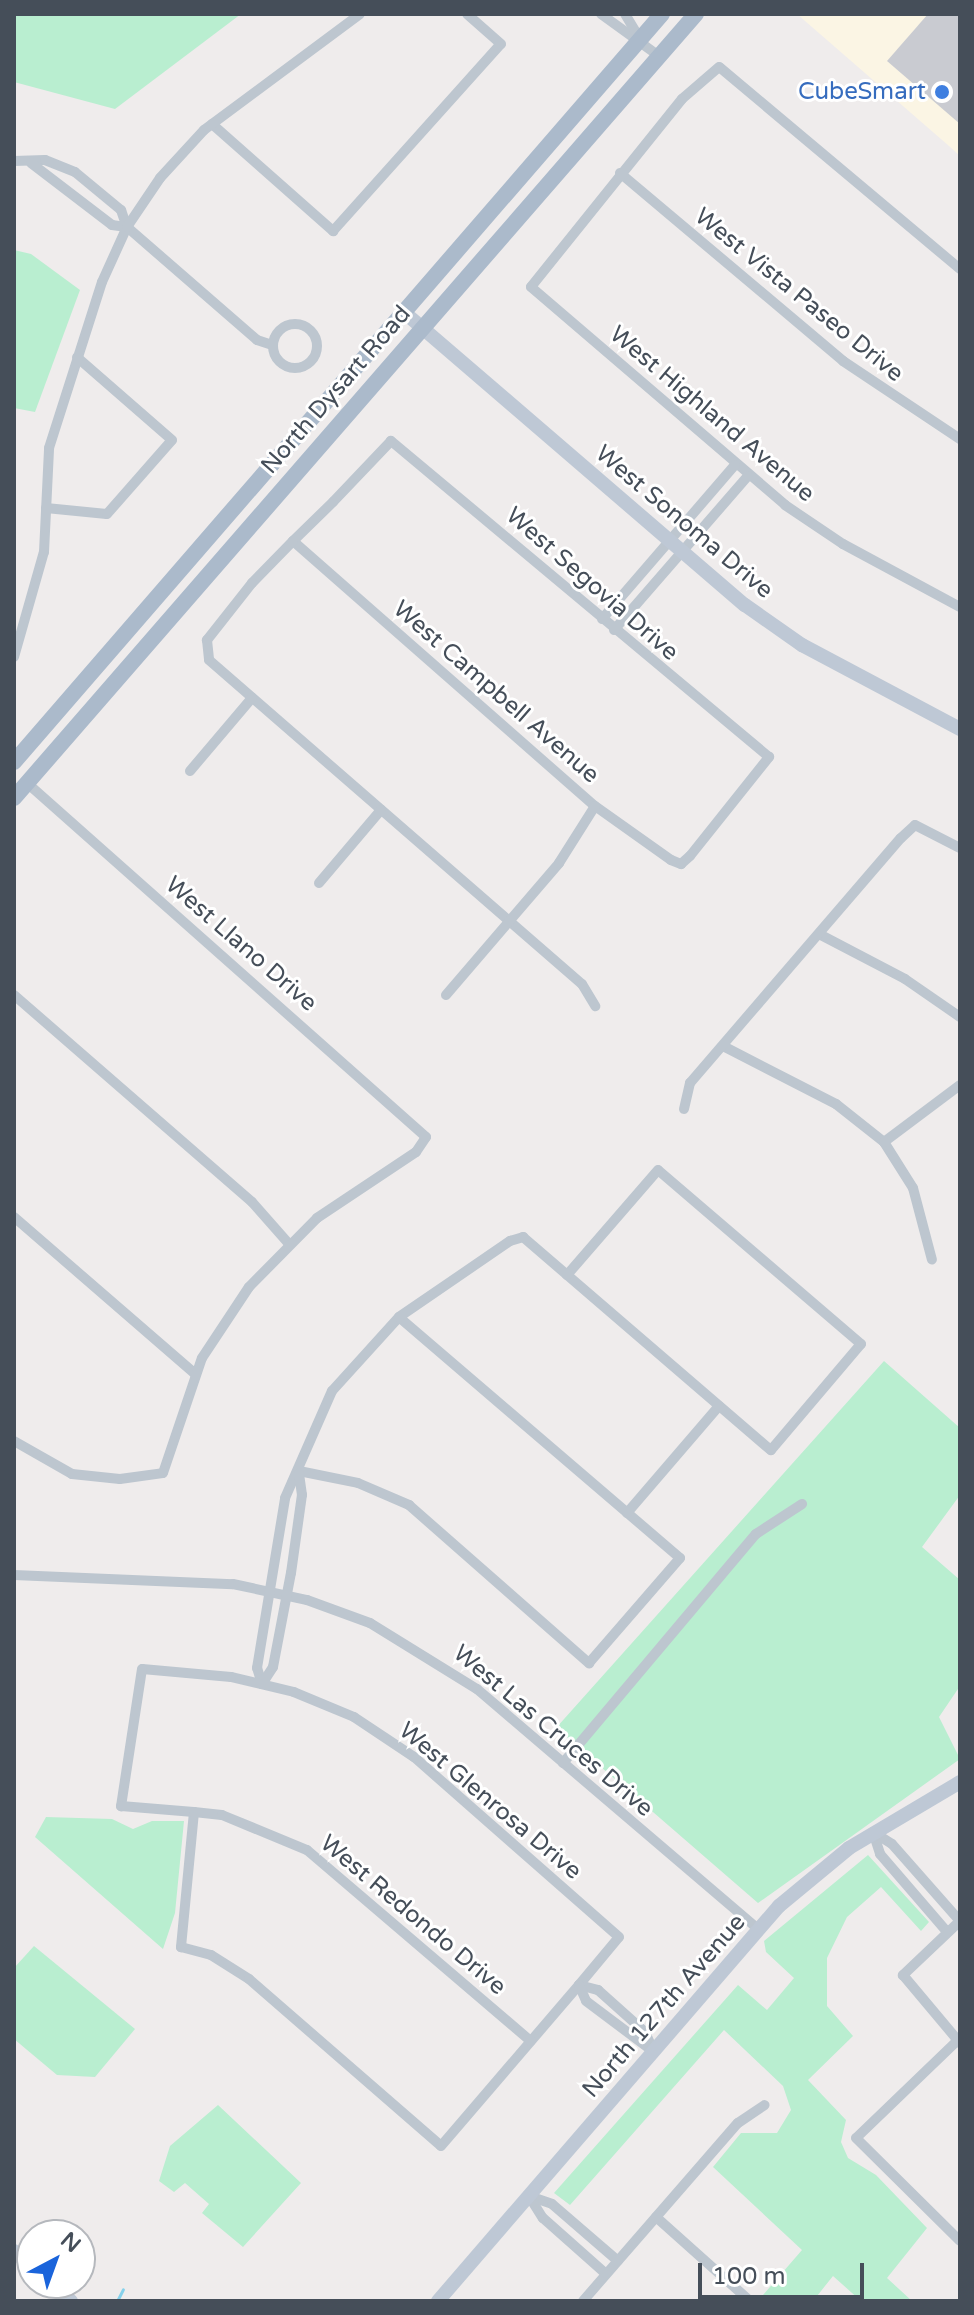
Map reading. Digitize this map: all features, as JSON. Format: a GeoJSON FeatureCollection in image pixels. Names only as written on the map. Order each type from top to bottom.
{"type":"FeatureCollection","features":[{"type":"Feature","properties":{"kind":"main road","name":"North Dysart Road"},"geometry":{"type":"LineString","coordinates":[[14,762],[662,14]]}},
{"type":"Feature","properties":{"kind":"main road","name":"North Dysart Road"},"geometry":{"type":"LineString","coordinates":[[14,798],[696,14]]}},
{"type":"Feature","properties":{"kind":"street"},"geometry":{"type":"LineString","coordinates":[[14,657],[39,578],[49,448],[77,357],[127,227],[160,178],[212,124],[360,14]]}},
{"type":"Feature","properties":{"kind":"street"},"geometry":{"type":"LineString","coordinates":[[212,124],[333,231],[501,44],[467,14]]}},
{"type":"Feature","properties":{"kind":"street"},"geometry":{"type":"LineString","coordinates":[[601,14],[640,39],[659,56]]}},
{"type":"Feature","properties":{"kind":"street"},"geometry":{"type":"LineString","coordinates":[[625,14],[640,39]]}},
{"type":"Feature","properties":{"kind":"street"},"geometry":{"type":"LineString","coordinates":[[620,173],[682,99],[719,67],[960,269]]}},
{"type":"Feature","properties":{"kind":"street"},"geometry":{"type":"LineString","coordinates":[[14,161],[31,163],[45,160],[75,172],[121,210],[127,227],[257,340],[272,345]]}},
{"type":"Feature","properties":{"kind":"street"},"geometry":{"type":"LineString","coordinates":[[31,163],[112,225],[127,227]]}},
{"type":"Feature","properties":{"kind":"street","name":"West Highland Avenue"},"geometry":{"type":"LineString","coordinates":[[620,173],[531,287],[748,476],[843,544],[960,607]]}},
{"type":"Feature","properties":{"kind":"street","name":"West Vista Paseo Drive"},"geometry":{"type":"LineString","coordinates":[[620,173],[843,361],[960,439]]}},
{"type":"Feature","properties":{"kind":"street","name":"West Sonoma Drive"},"geometry":{"type":"LineString","coordinates":[[405,313],[683,551],[802,645],[960,729]]}},
{"type":"Feature","properties":{"kind":"street"},"geometry":{"type":"LineString","coordinates":[[291,324],[312,331],[317,345],[313,359],[295,369],[276,359],[272,345],[278,331],[291,324]]}},
{"type":"Feature","properties":{"kind":"street"},"geometry":{"type":"LineString","coordinates":[[46,508],[107,514],[172,440],[77,357]]}},
{"type":"Feature","properties":{"kind":"street","name":"West Segovia Drive"},"geometry":{"type":"LineString","coordinates":[[293,541],[391,441],[769,757],[681,864]]}},
{"type":"Feature","properties":{"kind":"street"},"geometry":{"type":"LineString","coordinates":[[602,619],[735,465]]}},
{"type":"Feature","properties":{"kind":"street"},"geometry":{"type":"LineString","coordinates":[[614,630],[748,476]]}},
{"type":"Feature","properties":{"kind":"street"},"geometry":{"type":"LineString","coordinates":[[293,541],[204,649],[252,698],[582,984],[595,1006]]}},
{"type":"Feature","properties":{"kind":"street","name":"West Campbell Avenue"},"geometry":{"type":"LineString","coordinates":[[293,541],[595,806],[681,864]]}},
{"type":"Feature","properties":{"kind":"street"},"geometry":{"type":"LineString","coordinates":[[190,771],[252,698]]}},
{"type":"Feature","properties":{"kind":"street","name":"West Llano Drive"},"geometry":{"type":"LineString","coordinates":[[27,783],[426,1137],[416,1152],[289,1244]]}},
{"type":"Feature","properties":{"kind":"street"},"geometry":{"type":"LineString","coordinates":[[446,995],[559,863],[595,806]]}},
{"type":"Feature","properties":{"kind":"street"},"geometry":{"type":"LineString","coordinates":[[319,883],[381,810]]}},
{"type":"Feature","properties":{"kind":"street"},"geometry":{"type":"LineString","coordinates":[[684,1109],[690,1083],[915,825],[960,848]]}},
{"type":"Feature","properties":{"kind":"street"},"geometry":{"type":"LineString","coordinates":[[819,934],[905,979],[960,1017]]}},
{"type":"Feature","properties":{"kind":"street"},"geometry":{"type":"LineString","coordinates":[[14,995],[252,1202],[289,1244],[240,1298],[195,1374],[163,1473],[120,1479],[72,1474],[14,1441]]}},
{"type":"Feature","properties":{"kind":"street"},"geometry":{"type":"LineString","coordinates":[[723,1046],[836,1104],[884,1142],[913,1188],[932,1260]]}},
{"type":"Feature","properties":{"kind":"street"},"geometry":{"type":"LineString","coordinates":[[884,1142],[960,1085]]}},
{"type":"Feature","properties":{"kind":"street"},"geometry":{"type":"LineString","coordinates":[[262,1684],[257,1668],[285,1498],[299,1471],[312,1426],[332,1391],[399,1317],[523,1237],[567,1275],[719,1406],[771,1450],[861,1344],[658,1170],[567,1275]]}},
{"type":"Feature","properties":{"kind":"street"},"geometry":{"type":"LineString","coordinates":[[14,1217],[195,1374]]}},
{"type":"Feature","properties":{"kind":"street"},"geometry":{"type":"LineString","coordinates":[[299,1471],[358,1483],[409,1505],[589,1663],[680,1558],[399,1317]]}},
{"type":"Feature","properties":{"kind":"street"},"geometry":{"type":"LineString","coordinates":[[627,1513],[719,1406]]}},
{"type":"Feature","properties":{"kind":"street"},"geometry":{"type":"LineString","coordinates":[[262,1684],[273,1667],[287,1595],[302,1495],[299,1471]]}},
{"type":"Feature","properties":{"kind":"street"},"geometry":{"type":"LineString","coordinates":[[563,1763],[756,1534],[802,1504]]}},
{"type":"Feature","properties":{"kind":"street","name":"West Las Cruces Drive"},"geometry":{"type":"LineString","coordinates":[[14,1575],[200,1581],[287,1595],[370,1623],[417,1648],[477,1689],[758,1929]]}},
{"type":"Feature","properties":{"kind":"street","name":"West Glenrosa Drive"},"geometry":{"type":"LineString","coordinates":[[121,1806],[142,1669],[262,1684],[354,1717],[414,1757],[619,1937],[579,1985]]}},
{"type":"Feature","properties":{"kind":"street","name":"North 127th Avenue"},"geometry":{"type":"LineString","coordinates":[[438,2301],[758,1929],[817,1872],[873,1832],[960,1782]]}},
{"type":"Feature","properties":{"kind":"street","name":"West Redondo Drive"},"geometry":{"type":"LineString","coordinates":[[121,1806],[194,1812],[262,1828],[307,1850],[531,2041]]}},
{"type":"Feature","properties":{"kind":"street"},"geometry":{"type":"LineString","coordinates":[[194,1812],[181,1947],[211,1955],[249,1979],[441,2146],[579,1985],[598,1990],[645,2032],[654,2052]]}},
{"type":"Feature","properties":{"kind":"street"},"geometry":{"type":"LineString","coordinates":[[873,1832],[892,1844],[960,1921],[903,1975],[959,2042],[856,2138],[960,2241]]}},
{"type":"Feature","properties":{"kind":"street"},"geometry":{"type":"LineString","coordinates":[[873,1832],[880,1854],[947,1932]]}},
{"type":"Feature","properties":{"kind":"street"},"geometry":{"type":"LineString","coordinates":[[583,2301],[738,2123],[765,2105]]}},
{"type":"Feature","properties":{"kind":"street"},"geometry":{"type":"LineString","coordinates":[[529,2196],[552,2204],[618,2261]]}},
{"type":"Feature","properties":{"kind":"street"},"geometry":{"type":"LineString","coordinates":[[529,2196],[543,2218],[606,2274]]}},
{"type":"Feature","properties":{"kind":"street"},"geometry":{"type":"LineString","coordinates":[[656,2217],[750,2301]]}},
{"type":"Feature","properties":{"kind":"shaded area"},"geometry":{"type":"Polygon","coordinates":[[[797,14],[960,14],[960,156],[949,146],[797,14]]]}},
{"type":"Feature","properties":{"kind":"green space"},"geometry":{"type":"Polygon","coordinates":[[[14,14],[241,14],[115,109],[14,82],[14,14]]]}},
{"type":"Feature","properties":{"kind":"green space"},"geometry":{"type":"Polygon","coordinates":[[[14,250],[31,254],[80,290],[35,412],[14,408],[14,250]]]}},
{"type":"Feature","properties":{"kind":"green space"},"geometry":{"type":"Polygon","coordinates":[[[884,1361],[960,1428],[960,1495],[922,1547],[960,1580],[960,1686],[939,1717],[960,1759],[758,1903],[556,1728],[884,1361]]]}},
{"type":"Feature","properties":{"kind":"green space"},"geometry":{"type":"Polygon","coordinates":[[[46,1817],[112,1819],[133,1829],[152,1821],[184,1821],[175,1913],[163,1949],[35,1837],[46,1817]]]}},
{"type":"Feature","properties":{"kind":"green space"},"geometry":{"type":"Polygon","coordinates":[[[868,1855],[929,1922],[921,1931],[881,1887],[847,1917],[827,1958],[827,2006],[853,2036],[808,2080],[846,2120],[841,2142],[848,2158],[876,2175],[927,2228],[887,2278],[912,2301],[861,2301],[833,2276],[813,2301],[770,2301],[763,2295],[802,2250],[713,2167],[741,2133],[777,2133],[791,2110],[783,2086],[724,2030],[570,2205],[554,2193],[738,1985],[767,2010],[794,1978],[766,1952],[764,1941],[868,1855]]]}},
{"type":"Feature","properties":{"kind":"green space"},"geometry":{"type":"Polygon","coordinates":[[[34,1946],[135,2029],[95,2077],[57,2075],[14,2039],[14,1968],[34,1946]]]}},
{"type":"Feature","properties":{"kind":"green space"},"geometry":{"type":"Polygon","coordinates":[[[218,2105],[301,2183],[243,2247],[202,2213],[209,2204],[185,2183],[174,2192],[159,2181],[170,2146],[218,2105]]]}},
{"type":"Feature","properties":{"kind":"building","name":"CubeSmart"},"geometry":{"type":"Polygon","coordinates":[[[928,14],[960,14],[960,124],[887,61],[928,14]]]}},
{"type":"Feature","properties":{"kind":"waterway"},"geometry":{"type":"LineString","coordinates":[[117,2301],[123,2289]]}},
{"type":"Feature","properties":{"kind":"place","name":"CubeSmart"},"geometry":{"type":"Point","coordinates":[942,92]}}]}
